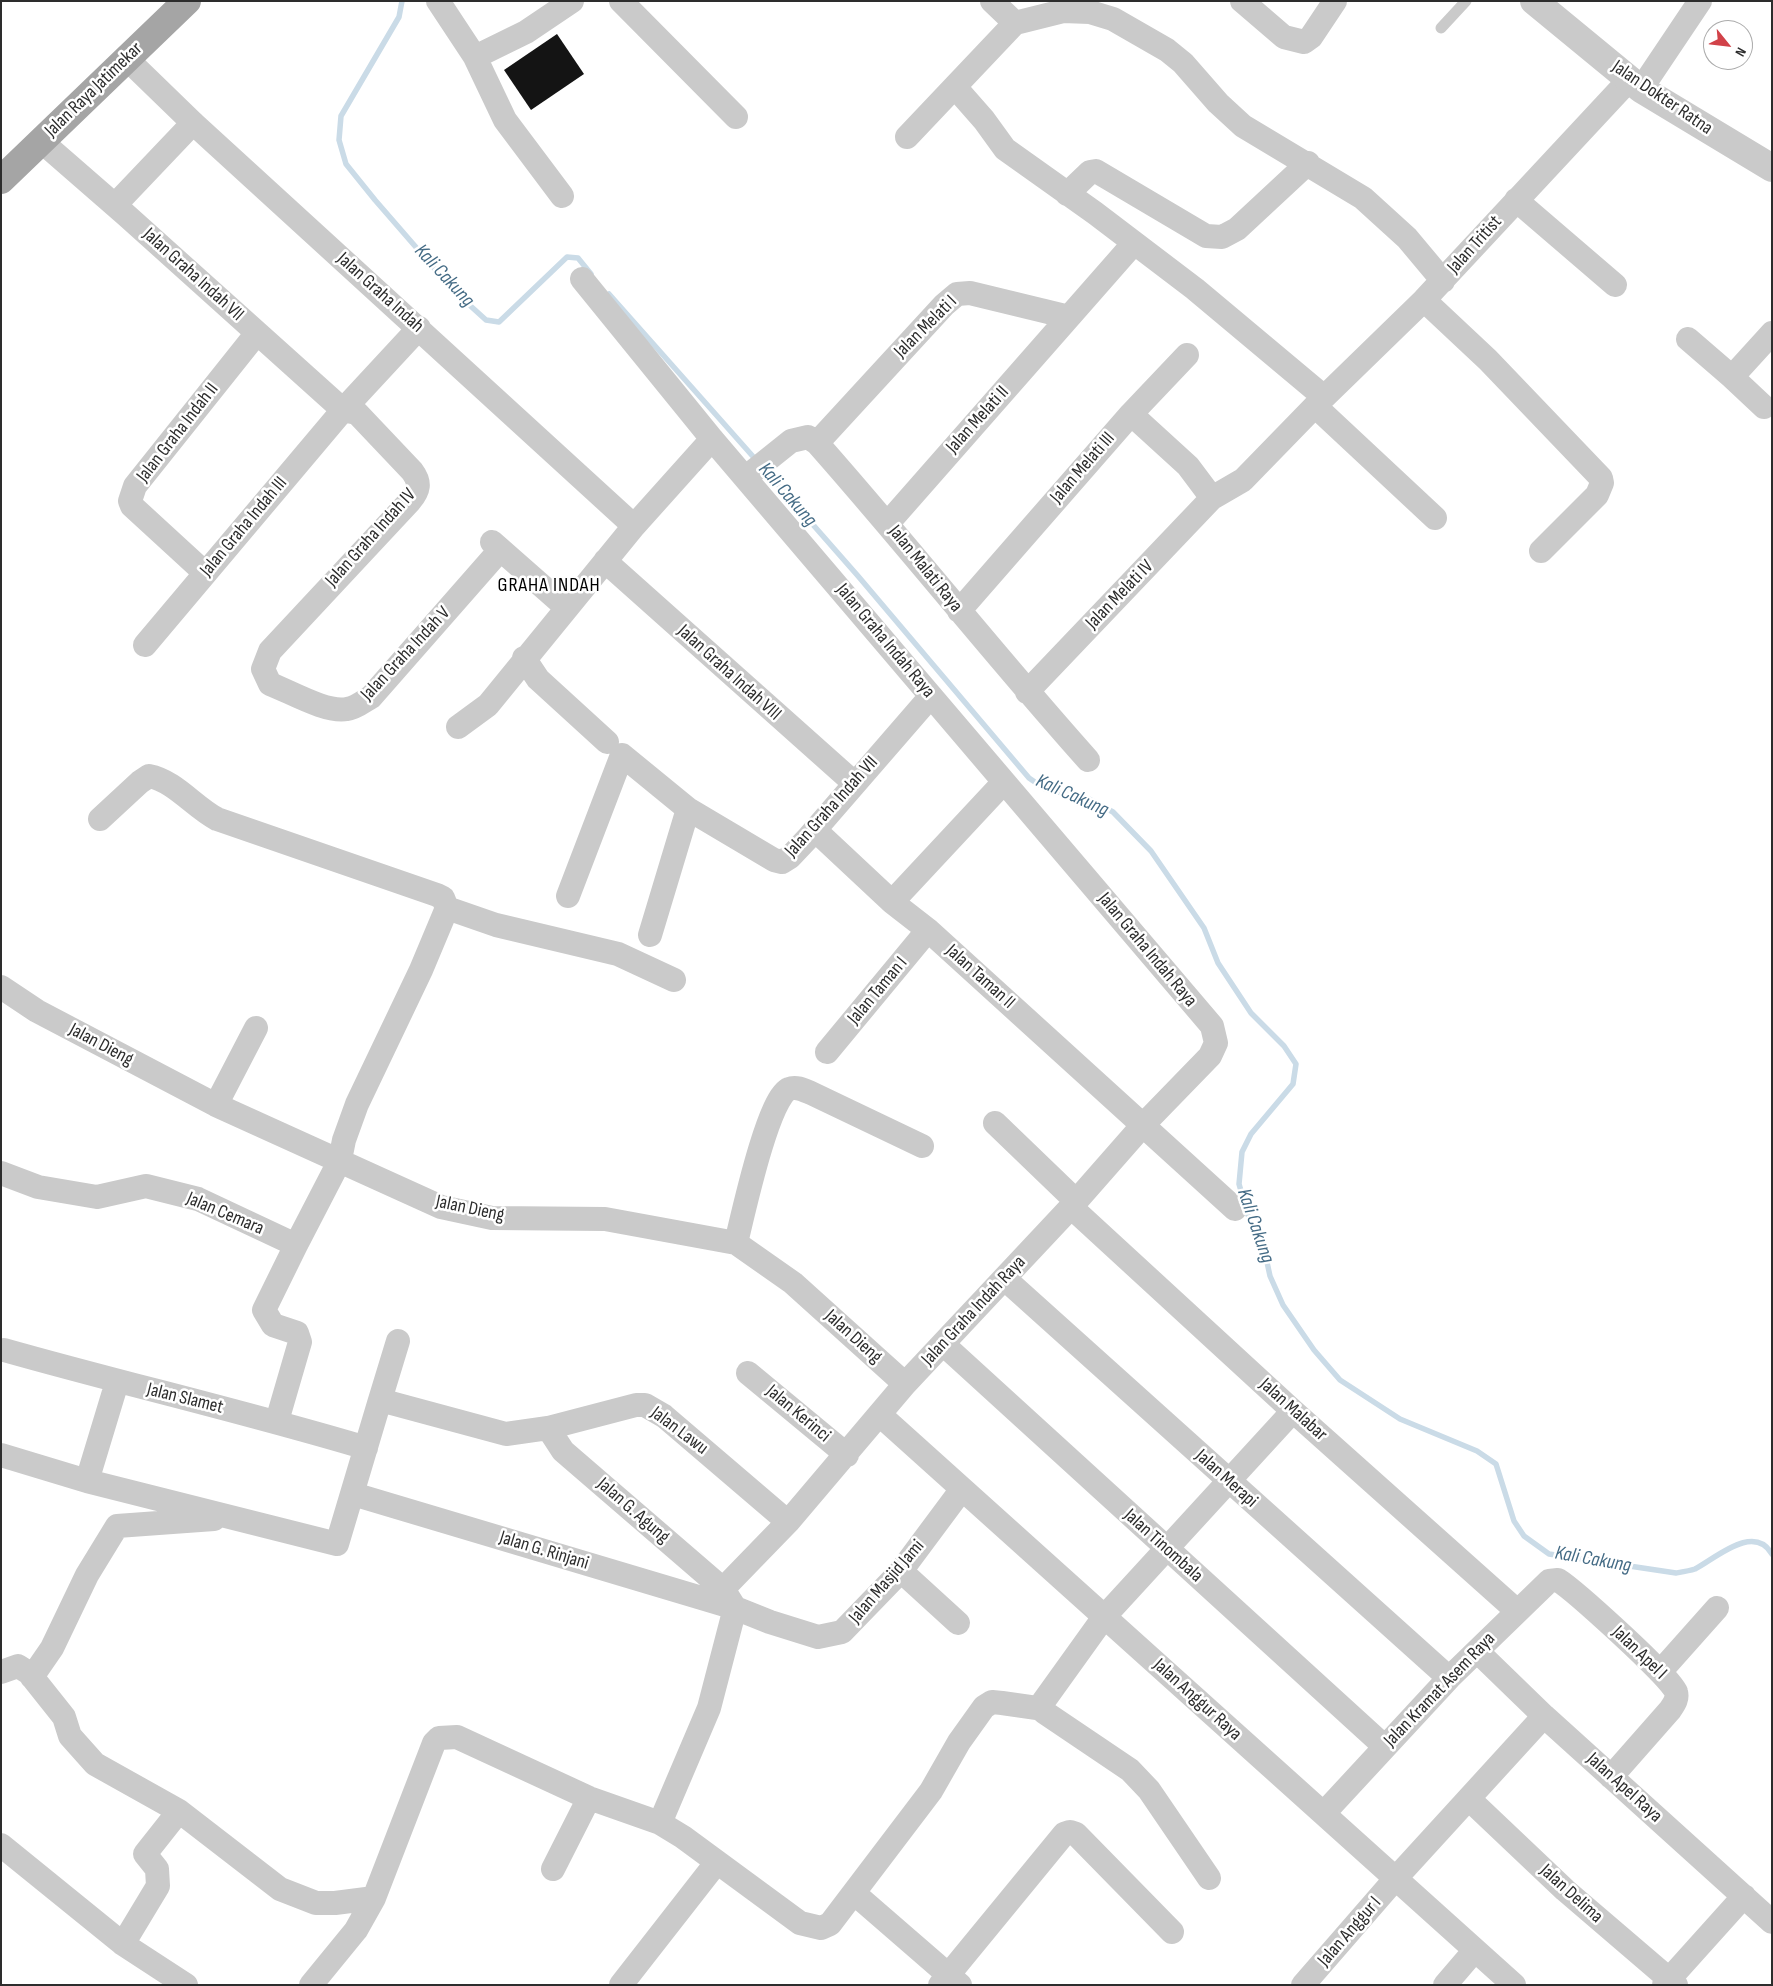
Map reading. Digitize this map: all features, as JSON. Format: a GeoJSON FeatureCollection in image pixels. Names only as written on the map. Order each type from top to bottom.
{"type":"FeatureCollection","features":[{"type":"Feature","properties":{"kind":"main road","name":"Jalan Raya Jatimekar"},"geometry":{"type":"LineString","coordinates":[[1,180],[187,1]]}},
{"type":"Feature","properties":{"kind":"street"},"geometry":{"type":"LineString","coordinates":[[438,1],[475,57],[505,120],[562,196]]}},
{"type":"Feature","properties":{"kind":"street"},"geometry":{"type":"LineString","coordinates":[[475,57],[526,32],[572,1]]}},
{"type":"Feature","properties":{"kind":"street"},"geometry":{"type":"LineString","coordinates":[[622,1],[736,118]]}},
{"type":"Feature","properties":{"kind":"street"},"geometry":{"type":"LineString","coordinates":[[992,1],[1015,23]]}},
{"type":"Feature","properties":{"kind":"street"},"geometry":{"type":"LineString","coordinates":[[1242,1],[1284,37],[1304,42],[1311,37],[1335,1]]}},
{"type":"Feature","properties":{"kind":"street","name":"Jalan Dokter Ratna"},"geometry":{"type":"LineString","coordinates":[[1534,1],[1635,84],[1772,168]]}},
{"type":"Feature","properties":{"kind":"street","name":"Jalan Tritist"},"geometry":{"type":"LineString","coordinates":[[1319,401],[1424,300],[1516,200],[1635,84],[1700,1]]}},
{"type":"Feature","properties":{"kind":"street"},"geometry":{"type":"LineString","coordinates":[[907,137],[1015,23],[1062,11],[1090,12],[1113,19],[1172,54],[1183,63],[1218,103],[1243,126],[1363,198],[1407,238],[1443,280]]}},
{"type":"Feature","properties":{"kind":"street","name":"Jalan Graha Indah"},"geometry":{"type":"LineString","coordinates":[[127,58],[193,123],[634,526]]}},
{"type":"Feature","properties":{"kind":"street"},"geometry":{"type":"LineString","coordinates":[[954,87],[984,120],[1005,149],[1195,289],[1319,401],[1435,518]]}},
{"type":"Feature","properties":{"kind":"street"},"geometry":{"type":"LineString","coordinates":[[115,204],[193,123]]}},
{"type":"Feature","properties":{"kind":"street","name":"Jalan Graha Indah VII"},"geometry":{"type":"LineString","coordinates":[[41,141],[115,204],[343,410]]}},
{"type":"Feature","properties":{"kind":"street"},"geometry":{"type":"LineString","coordinates":[[1067,194],[1090,172],[1096,171],[1206,236],[1222,237],[1237,230],[1308,164]]}},
{"type":"Feature","properties":{"kind":"street"},"geometry":{"type":"LineString","coordinates":[[1516,200],[1615,285]]}},
{"type":"Feature","properties":{"kind":"street","name":"Jalan Melati II"},"geometry":{"type":"LineString","coordinates":[[888,523],[1134,243]]}},
{"type":"Feature","properties":{"kind":"street","name":"Jalan Graha Indah Raya"},"geometry":{"type":"LineString","coordinates":[[582,279],[712,439],[752,472],[931,696],[1212,1026],[1216,1043],[1210,1056],[1143,1125],[1074,1204],[905,1384],[847,1455],[788,1522],[729,1598]]}},
{"type":"Feature","properties":{"kind":"street","name":"Jalan Melati I"},"geometry":{"type":"LineString","coordinates":[[817,443],[944,305],[957,294],[970,293],[1069,317]]}},
{"type":"Feature","properties":{"kind":"street"},"geometry":{"type":"LineString","coordinates":[[1424,300],[1488,360],[1601,478],[1602,483],[1597,495],[1541,551]]}},
{"type":"Feature","properties":{"kind":"street","name":"Jalan Graha Indah III"},"geometry":{"type":"LineString","coordinates":[[145,645],[343,410],[419,328]]}},
{"type":"Feature","properties":{"kind":"street","name":"Jalan Graha Indah II"},"geometry":{"type":"LineString","coordinates":[[205,573],[132,506],[132,494],[135,486],[257,333]]}},
{"type":"Feature","properties":{"kind":"street"},"geometry":{"type":"LineString","coordinates":[[1732,377],[1772,333]]}},
{"type":"Feature","properties":{"kind":"street"},"geometry":{"type":"LineString","coordinates":[[1688,339],[1764,407]]}},
{"type":"Feature","properties":{"kind":"street","name":"Jalan Melati III"},"geometry":{"type":"LineString","coordinates":[[959,611],[1131,414],[1187,354]]}},
{"type":"Feature","properties":{"kind":"street","name":"Jalan Melati IV"},"geometry":{"type":"LineString","coordinates":[[1027,692],[1212,498],[1243,480],[1319,401]]}},
{"type":"Feature","properties":{"kind":"street","name":"Jalan Graha Indah IV"},"geometry":{"type":"LineString","coordinates":[[270,651],[410,501],[418,487],[418,479],[412,471],[357,413],[343,410]]}},
{"type":"Feature","properties":{"kind":"street"},"geometry":{"type":"LineString","coordinates":[[1131,414],[1188,466],[1212,498]]}},
{"type":"Feature","properties":{"kind":"street"},"geometry":{"type":"LineString","coordinates":[[752,472],[791,442],[808,437],[817,443]]}},
{"type":"Feature","properties":{"kind":"street"},"geometry":{"type":"LineString","coordinates":[[458,727],[488,705],[524,658],[634,526],[712,439]]}},
{"type":"Feature","properties":{"kind":"street","name":"Jalan Malati Raya"},"geometry":{"type":"LineString","coordinates":[[817,443],[888,523],[1027,692],[1088,760]]}},
{"type":"Feature","properties":{"kind":"street","name":"Jalan Graha Indah V"},"geometry":{"type":"LineString","coordinates":[[270,651],[263,669],[270,684],[332,709],[348,709],[358,706],[372,697],[496,546],[567,608]]}},
{"type":"Feature","properties":{"kind":"street","name":"Jalan Graha Indah VIII"},"geometry":{"type":"LineString","coordinates":[[605,561],[854,784]]}},
{"type":"Feature","properties":{"kind":"street","name":"Jalan Graha Indah VII"},"geometry":{"type":"LineString","coordinates":[[524,658],[538,680],[614,748],[688,809],[774,860],[782,862],[790,858],[931,696]]}},
{"type":"Feature","properties":{"kind":"street"},"geometry":{"type":"LineString","coordinates":[[568,896],[614,748]]}},
{"type":"Feature","properties":{"kind":"street"},"geometry":{"type":"LineString","coordinates":[[100,819],[140,782],[149,776],[160,778],[205,813],[217,819],[437,895],[443,898],[447,908],[421,970],[357,1104],[344,1140],[340,1160],[264,1310],[273,1325],[297,1333],[300,1342],[277,1421]]}},
{"type":"Feature","properties":{"kind":"street"},"geometry":{"type":"LineString","coordinates":[[892,902],[1004,782]]}},
{"type":"Feature","properties":{"kind":"street"},"geometry":{"type":"LineString","coordinates":[[650,935],[688,809]]}},
{"type":"Feature","properties":{"kind":"street","name":"Jalan Taman II"},"geometry":{"type":"LineString","coordinates":[[815,830],[892,902],[928,930],[1235,1209]]}},
{"type":"Feature","properties":{"kind":"street"},"geometry":{"type":"LineString","coordinates":[[447,908],[496,925],[618,954],[674,980]]}},
{"type":"Feature","properties":{"kind":"street","name":"Jalan Taman I"},"geometry":{"type":"LineString","coordinates":[[827,1052],[928,930]]}},
{"type":"Feature","properties":{"kind":"street","name":"Jalan Dieng"},"geometry":{"type":"LineString","coordinates":[[1,987],[37,1011],[216,1105],[441,1207],[492,1218],[605,1219],[736,1243],[793,1283],[905,1384]]}},
{"type":"Feature","properties":{"kind":"street"},"geometry":{"type":"LineString","coordinates":[[216,1105],[256,1028]]}},
{"type":"Feature","properties":{"kind":"street"},"geometry":{"type":"LineString","coordinates":[[736,1243],[758,1152],[780,1096],[788,1089],[797,1088],[811,1093],[922,1146]]}},
{"type":"Feature","properties":{"kind":"street","name":"Jalan Malabar"},"geometry":{"type":"LineString","coordinates":[[995,1123],[1074,1204],[1293,1411],[1517,1611]]}},
{"type":"Feature","properties":{"kind":"street","name":"Jalan Cemara"},"geometry":{"type":"LineString","coordinates":[[1,1173],[38,1187],[97,1197],[146,1186],[198,1199],[296,1245]]}},
{"type":"Feature","properties":{"kind":"street","name":"Jalan Merapi"},"geometry":{"type":"LineString","coordinates":[[1004,1279],[1449,1678]]}},
{"type":"Feature","properties":{"kind":"street"},"geometry":{"type":"LineString","coordinates":[[1,1455],[87,1481],[337,1544],[398,1341]]}},
{"type":"Feature","properties":{"kind":"street","name":"Jalan Tinombala"},"geometry":{"type":"LineString","coordinates":[[943,1344],[1384,1746]]}},
{"type":"Feature","properties":{"kind":"street","name":"Jalan Slamet"},"geometry":{"type":"LineString","coordinates":[[4,1350],[117,1382],[277,1421],[366,1448]]}},
{"type":"Feature","properties":{"kind":"street","name":"Jalan Kerinci"},"geometry":{"type":"LineString","coordinates":[[748,1374],[847,1455]]}},
{"type":"Feature","properties":{"kind":"street"},"geometry":{"type":"LineString","coordinates":[[87,1481],[117,1382]]}},
{"type":"Feature","properties":{"kind":"street","name":"Jalan Lawu"},"geometry":{"type":"LineString","coordinates":[[380,1400],[506,1434],[548,1428],[636,1405],[650,1407],[664,1416],[788,1522]]}},
{"type":"Feature","properties":{"kind":"street"},"geometry":{"type":"LineString","coordinates":[[1208,1878],[1149,1790],[1130,1770],[1044,1712],[1043,1702],[1104,1616],[1293,1411]]}},
{"type":"Feature","properties":{"kind":"street","name":"Jalan Anggur Raya"},"geometry":{"type":"LineString","coordinates":[[880,1415],[1514,1985]]}},
{"type":"Feature","properties":{"kind":"street","name":"Jalan G. Agung"},"geometry":{"type":"LineString","coordinates":[[548,1428],[562,1450],[729,1598]]}},
{"type":"Feature","properties":{"kind":"street","name":"Jalan Masjid Jami"},"geometry":{"type":"LineString","coordinates":[[729,1598],[770,1622],[818,1637],[842,1632],[901,1570],[962,1489]]}},
{"type":"Feature","properties":{"kind":"street","name":"Jalan G. Rinjani"},"geometry":{"type":"LineString","coordinates":[[353,1494],[729,1598]]}},
{"type":"Feature","properties":{"kind":"street"},"geometry":{"type":"LineString","coordinates":[[32,1677],[52,1648],[87,1575],[117,1526],[234,1518]]}},
{"type":"Feature","properties":{"kind":"street"},"geometry":{"type":"LineString","coordinates":[[901,1570],[958,1622]]}},
{"type":"Feature","properties":{"kind":"street","name":"Jalan Kramat Asem Raya"},"geometry":{"type":"LineString","coordinates":[[1324,1813],[1384,1746],[1517,1611],[1549,1581],[1558,1580],[1563,1582]]}},
{"type":"Feature","properties":{"kind":"street","name":"Jalan Apel I"},"geometry":{"type":"LineString","coordinates":[[1563,1582],[1660,1672],[1676,1690],[1677,1699],[1611,1777]]}},
{"type":"Feature","properties":{"kind":"street"},"geometry":{"type":"LineString","coordinates":[[660,1823],[708,1708],[729,1598]]}},
{"type":"Feature","properties":{"kind":"street"},"geometry":{"type":"LineString","coordinates":[[1660,1672],[1717,1608]]}},
{"type":"Feature","properties":{"kind":"street","name":"Jalan Apel Raya"},"geometry":{"type":"LineString","coordinates":[[1478,1652],[1544,1716],[1772,1922]]}},
{"type":"Feature","properties":{"kind":"street"},"geometry":{"type":"LineString","coordinates":[[1,1672],[18,1666],[32,1677],[64,1717],[70,1736],[95,1764],[179,1811],[280,1889],[316,1903],[335,1904],[374,1898]]}},
{"type":"Feature","properties":{"kind":"street"},"geometry":{"type":"LineString","coordinates":[[311,1985],[356,1930],[374,1898],[434,1743],[439,1738],[457,1737],[589,1798],[660,1823],[683,1837],[800,1923],[810,1927],[821,1928],[830,1924],[855,1894],[932,1791],[959,1742],[984,1707],[992,1702],[1044,1709]]}},
{"type":"Feature","properties":{"kind":"street","name":"Jalan Anggur I"},"geometry":{"type":"LineString","coordinates":[[1303,1985],[1396,1878],[1544,1716]]}},
{"type":"Feature","properties":{"kind":"street"},"geometry":{"type":"LineString","coordinates":[[553,1869],[589,1798]]}},
{"type":"Feature","properties":{"kind":"street","name":"Jalan Delima"},"geometry":{"type":"LineString","coordinates":[[1469,1799],[1565,1890],[1670,1983]]}},
{"type":"Feature","properties":{"kind":"street"},"geometry":{"type":"LineString","coordinates":[[123,1944],[158,1886],[157,1869],[145,1854],[179,1811]]}},
{"type":"Feature","properties":{"kind":"street"},"geometry":{"type":"LineString","coordinates":[[855,1894],[949,1982],[1064,1834],[1070,1832],[1076,1834],[1172,1932]]}},
{"type":"Feature","properties":{"kind":"street"},"geometry":{"type":"LineString","coordinates":[[1,1845],[123,1944],[186,1985]]}},
{"type":"Feature","properties":{"kind":"street"},"geometry":{"type":"LineString","coordinates":[[621,1985],[717,1862]]}},
{"type":"Feature","properties":{"kind":"street"},"geometry":{"type":"LineString","coordinates":[[1670,1983],[1744,1896]]}},
{"type":"Feature","properties":{"kind":"street"},"geometry":{"type":"LineString","coordinates":[[1445,1985],[1475,1950]]}},
{"type":"Feature","properties":{"kind":"lane"},"geometry":{"type":"LineString","coordinates":[[1441,28],[1466,1]]}},
{"type":"Feature","properties":{"kind":"building"},"geometry":{"type":"Polygon","coordinates":[[[557,34],[584,74],[531,110],[504,70],[557,34]]]}},
{"type":"Feature","properties":{"kind":"waterway","name":"Kali Cakung"},"geometry":{"type":"LineString","coordinates":[[402,1],[399,17],[341,116],[339,140],[346,164],[454,291],[486,320],[499,322],[567,257],[578,258],[591,274]]}},
{"type":"Feature","properties":{"kind":"waterway","name":"Kali Cakung"},"geometry":{"type":"LineString","coordinates":[[609,294],[757,461]]}},
{"type":"Feature","properties":{"kind":"waterway","name":"Kali Cakung"},"geometry":{"type":"LineString","coordinates":[[765,470],[858,576],[1029,778],[1045,789],[1089,799],[1113,812],[1151,851],[1204,928],[1218,963],[1251,1013],[1284,1046],[1296,1064],[1293,1084],[1251,1134],[1242,1152],[1239,1184],[1248,1215],[1265,1253],[1270,1276],[1283,1305],[1314,1350],[1340,1380],[1400,1419],[1477,1451],[1496,1464],[1514,1521],[1524,1536],[1549,1554],[1676,1573],[1695,1569],[1724,1551],[1745,1542],[1755,1542],[1764,1545],[1772,1554]]}},
{"type":"Feature","properties":{"kind":"district","name":"GRAHA INDAH"},"geometry":{"type":"Point","coordinates":[549,586]}}]}
